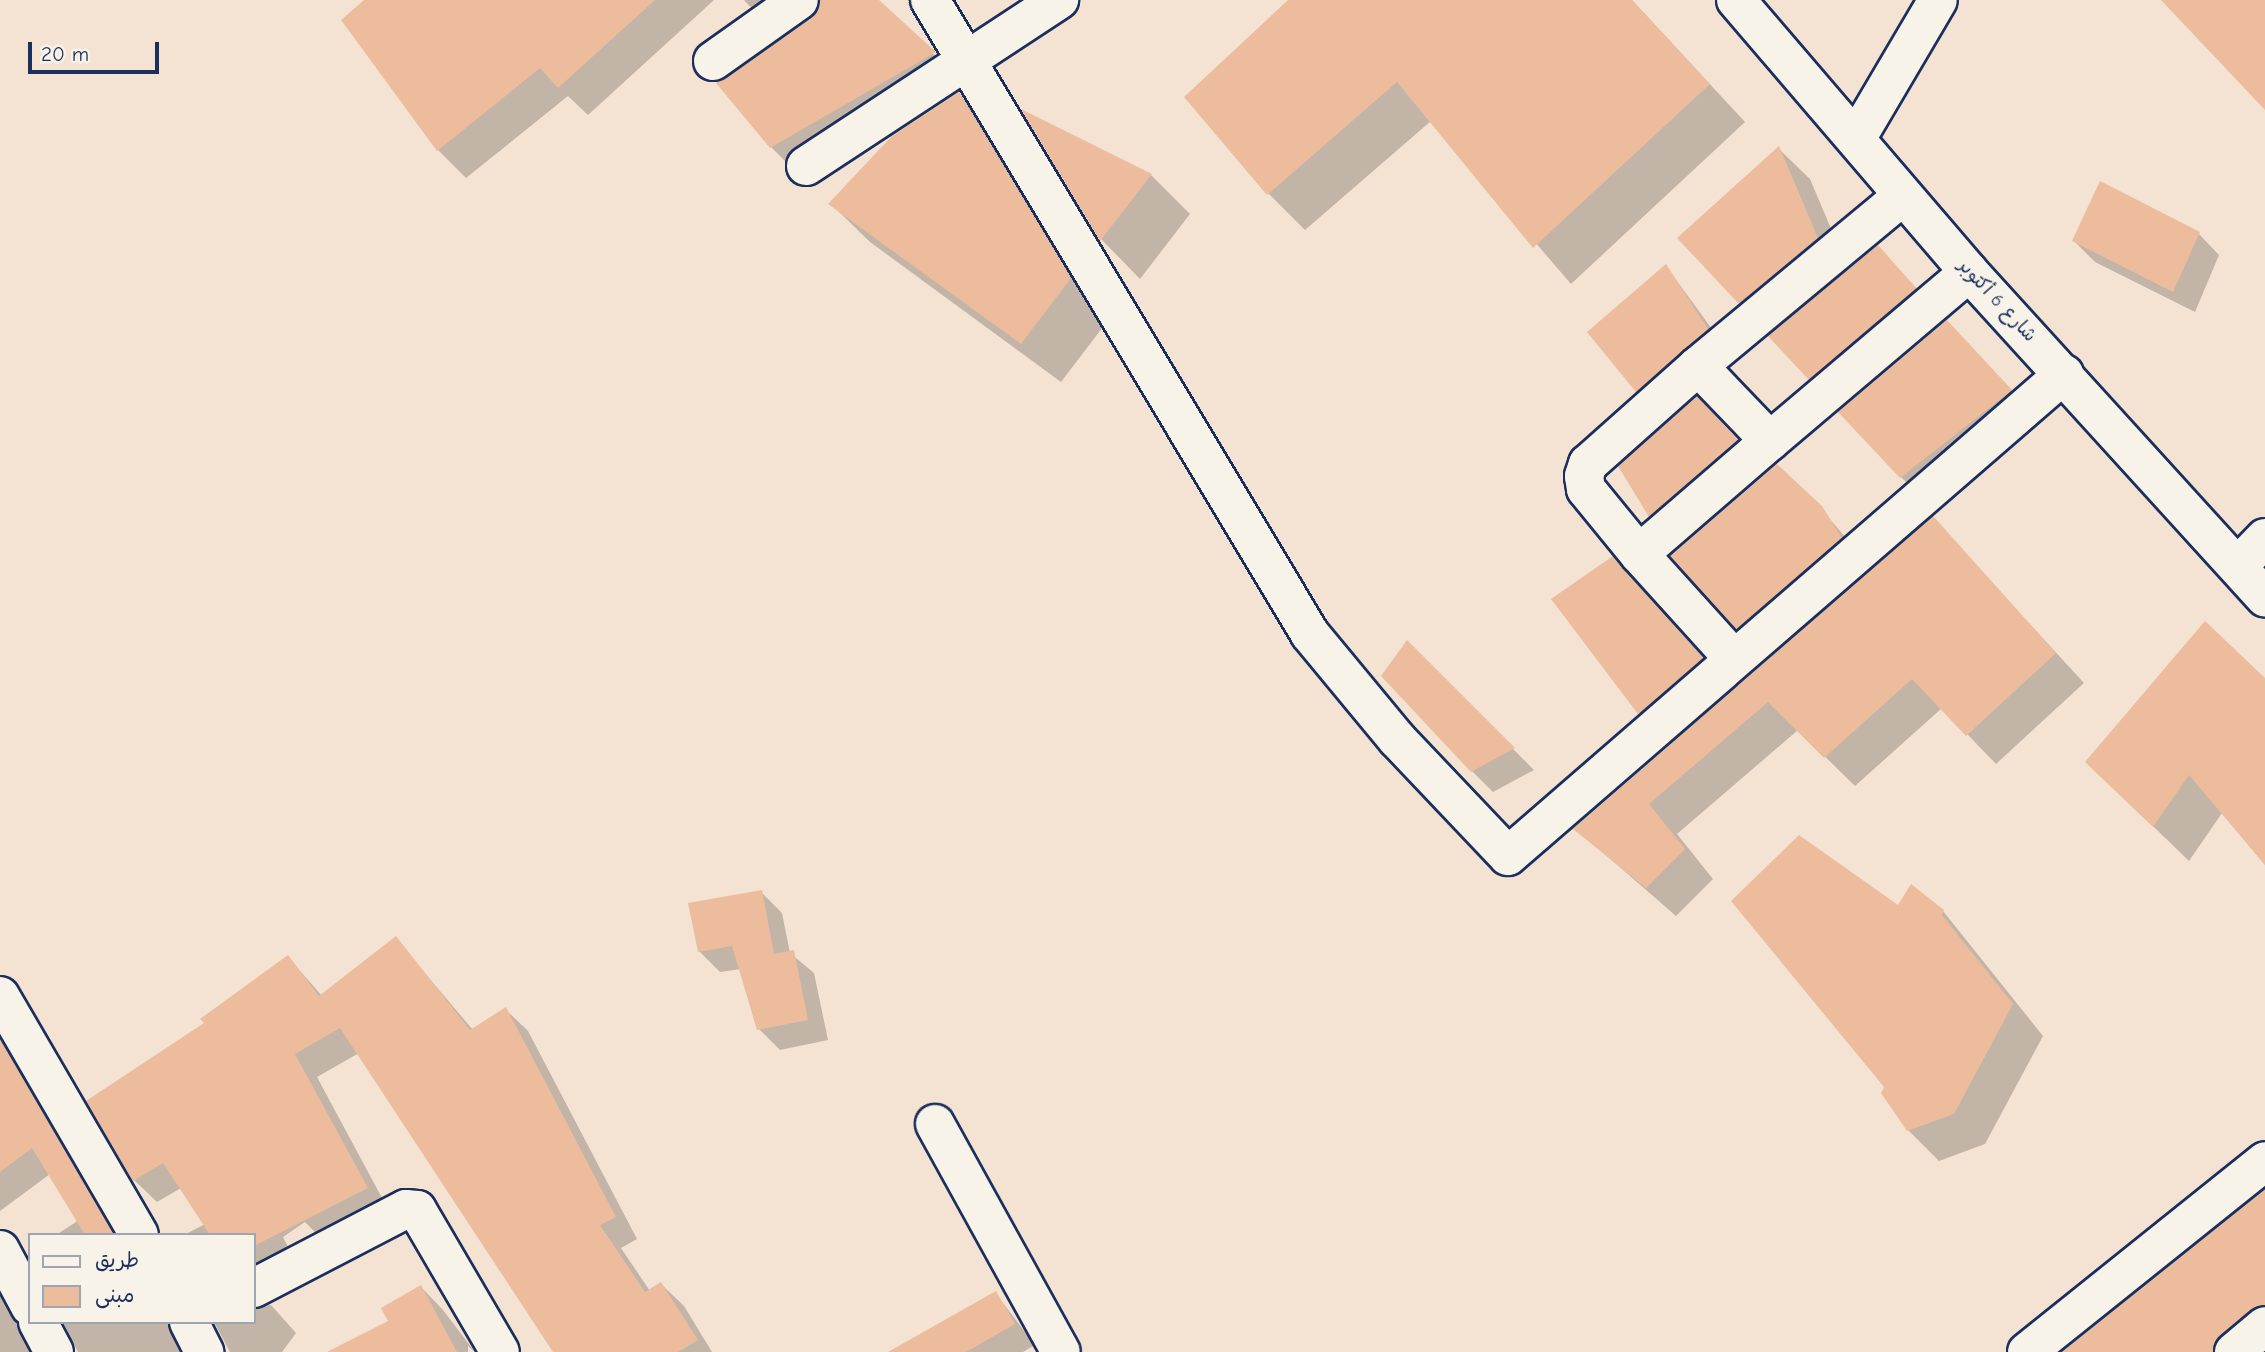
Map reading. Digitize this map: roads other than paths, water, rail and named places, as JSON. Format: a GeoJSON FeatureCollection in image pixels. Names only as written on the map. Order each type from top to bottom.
{"type":"FeatureCollection","features":[{"type":"Feature","properties":{"kind":"street"},"geometry":{"type":"LineString","coordinates":[[713,61],[799,0]]}},
{"type":"Feature","properties":{"kind":"street"},"geometry":{"type":"LineString","coordinates":[[930,0],[1310,634],[1397,740],[1508,856],[2064,373]]}},
{"type":"Feature","properties":{"kind":"street"},"geometry":{"type":"LineString","coordinates":[[806,166],[966,64],[1059,0]]}},
{"type":"Feature","properties":{"kind":"street","name":"شارع 6 أكتوبر"},"geometry":{"type":"LineString","coordinates":[[1736,0],[1969,272],[2064,373],[2265,597]]}},
{"type":"Feature","properties":{"kind":"street"},"geometry":{"type":"LineString","coordinates":[[1856,139],[1938,0]]}},
{"type":"Feature","properties":{"kind":"street"},"geometry":{"type":"LineString","coordinates":[[1734,659],[1639,554],[1586,489],[1584,476],[1588,464],[1698,366],[1903,196]]}},
{"type":"Feature","properties":{"kind":"street"},"geometry":{"type":"LineString","coordinates":[[1639,554],[1969,272]]}},
{"type":"Feature","properties":{"kind":"street"},"geometry":{"type":"LineString","coordinates":[[1698,366],[1770,441]]}},
{"type":"Feature","properties":{"kind":"street"},"geometry":{"type":"LineString","coordinates":[[2238,566],[2265,538]]}},
{"type":"Feature","properties":{"kind":"street"},"geometry":{"type":"LineString","coordinates":[[0,996],[138,1233]]}},
{"type":"Feature","properties":{"kind":"street"},"geometry":{"type":"LineString","coordinates":[[935,1124],[1061,1352]]}},
{"type":"Feature","properties":{"kind":"street"},"geometry":{"type":"LineString","coordinates":[[2027,1352],[2265,1161]]}},
{"type":"Feature","properties":{"kind":"street"},"geometry":{"type":"LineString","coordinates":[[256,1287],[398,1212],[416,1210],[500,1352]]}},
{"type":"Feature","properties":{"kind":"street"},"geometry":{"type":"LineString","coordinates":[[0,1250],[28,1302]]}},
{"type":"Feature","properties":{"kind":"street"},"geometry":{"type":"LineString","coordinates":[[39,1324],[54,1352]]}},
{"type":"Feature","properties":{"kind":"street"},"geometry":{"type":"LineString","coordinates":[[190,1324],[204,1352]]}},
{"type":"Feature","properties":{"kind":"street"},"geometry":{"type":"LineString","coordinates":[[2234,1352],[2265,1326]]}}]}
